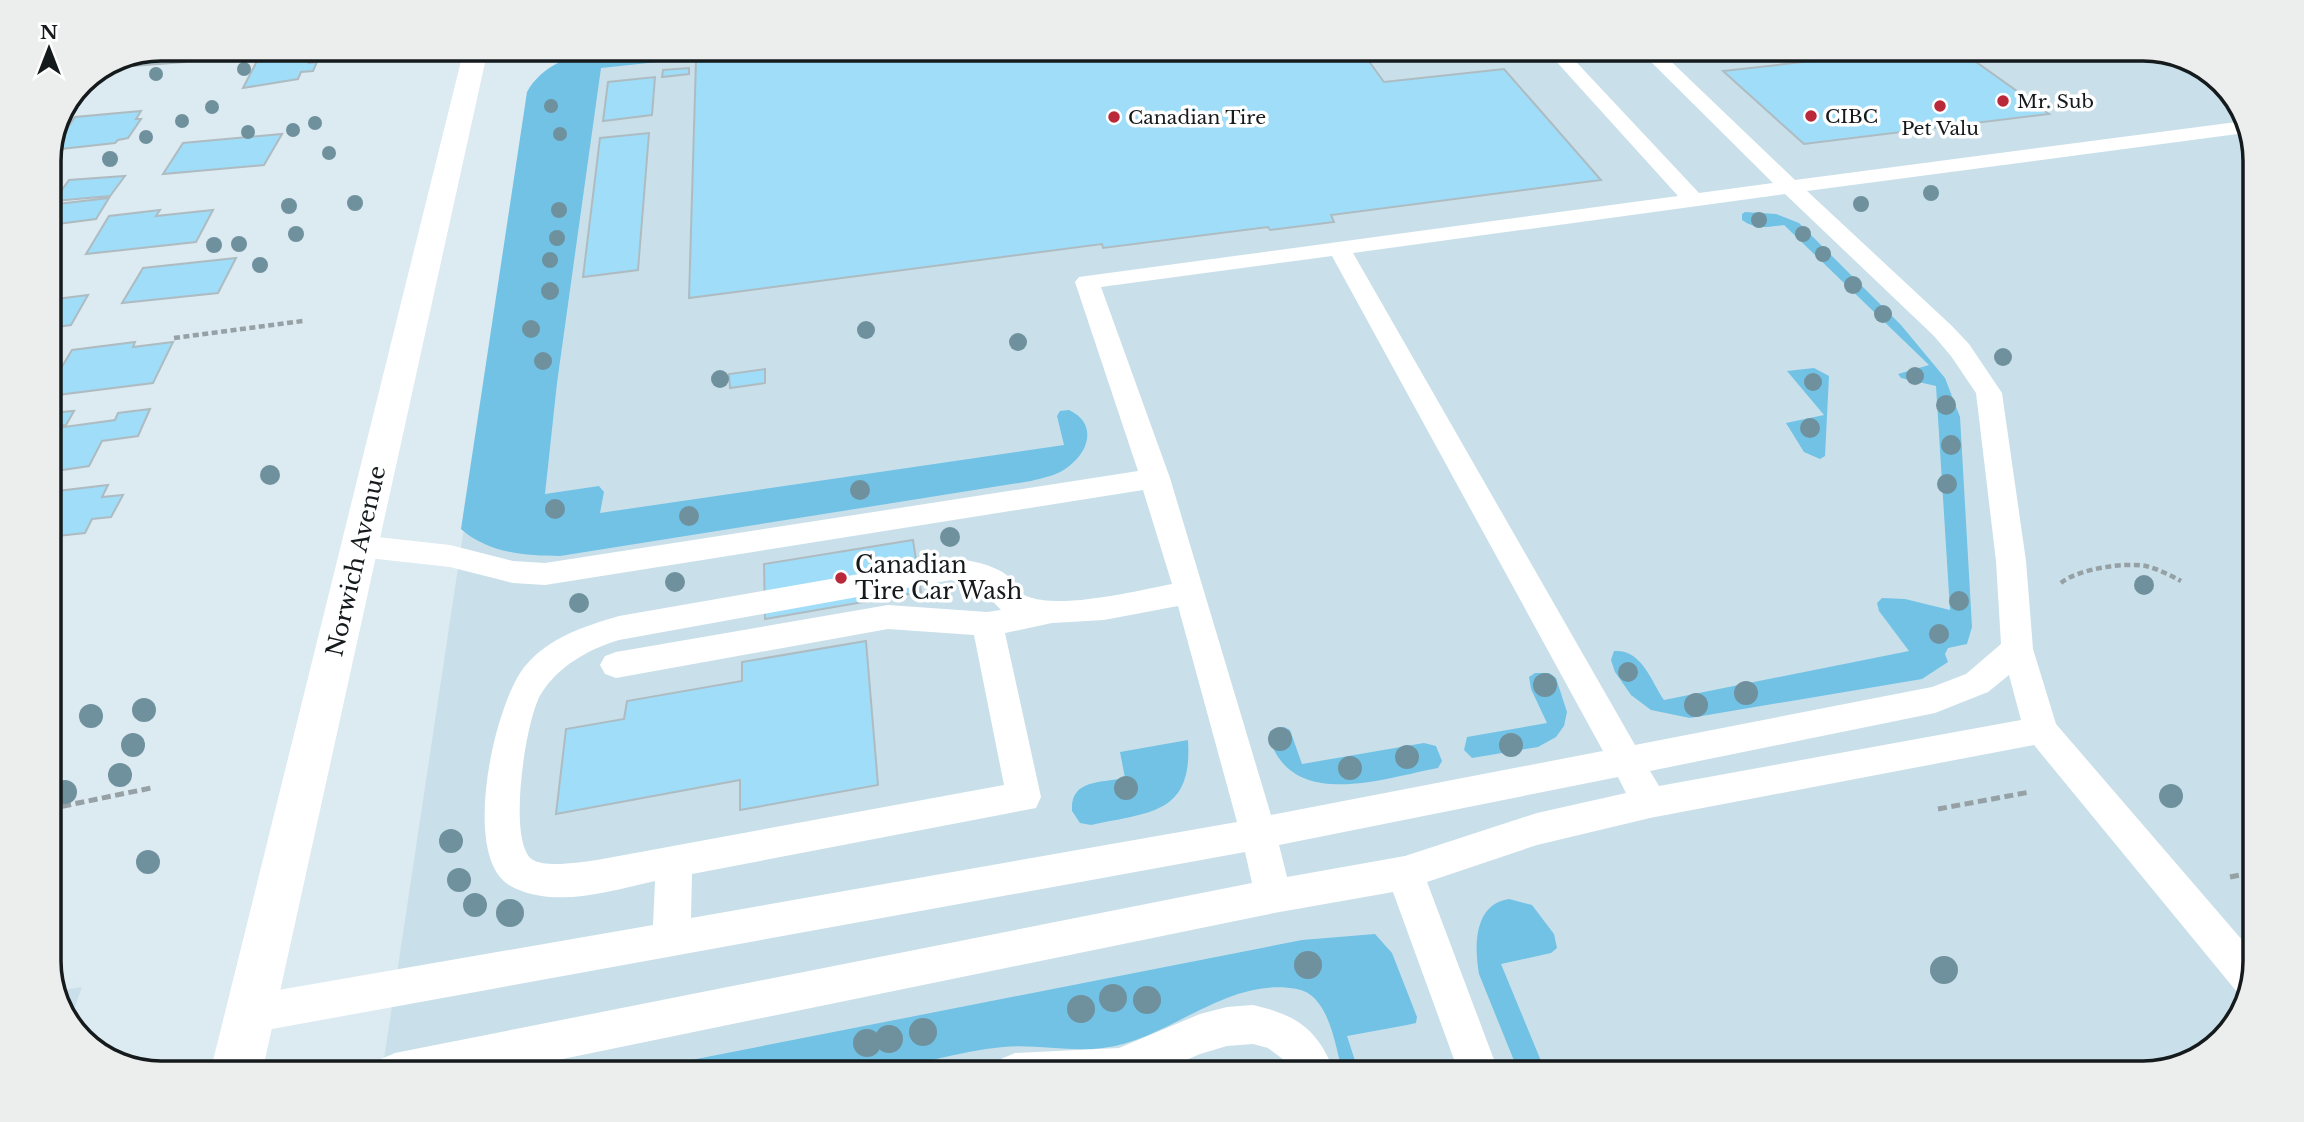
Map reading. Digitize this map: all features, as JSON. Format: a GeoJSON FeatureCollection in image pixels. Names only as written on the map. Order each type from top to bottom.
{"type":"FeatureCollection","features":[{"type":"Feature","properties":{"kind":"main road","name":"Norwich Avenue"},"geometry":{"type":"LineString","coordinates":[[239,1061],[473,61]]}},
{"type":"Feature","properties":{"kind":"lane"},"geometry":{"type":"LineString","coordinates":[[1565,61],[1694,200]]}},
{"type":"Feature","properties":{"kind":"lane"},"geometry":{"type":"LineString","coordinates":[[1659,61],[1943,331],[1961,350],[1989,393],[2011,561],[2017,649],[2041,730],[2242,969]]}},
{"type":"Feature","properties":{"kind":"lane"},"geometry":{"type":"LineString","coordinates":[[1274,896],[1156,478],[1087,282],[2237,128]]}},
{"type":"Feature","properties":{"kind":"lane"},"geometry":{"type":"LineString","coordinates":[[1339,248],[1650,803]]}},
{"type":"Feature","properties":{"kind":"lane"},"geometry":{"type":"LineString","coordinates":[[359,546],[450,556],[513,572],[545,574],[1156,478]]}},
{"type":"Feature","properties":{"kind":"lane"},"geometry":{"type":"LineString","coordinates":[[987,624],[1024,797],[577,879],[545,880],[520,872],[505,849],[503,821],[514,712],[526,688],[543,666],[567,648],[588,637],[620,628],[951,569],[971,572],[998,584],[1014,605],[1048,614]]}},
{"type":"Feature","properties":{"kind":"lane"},"geometry":{"type":"LineString","coordinates":[[616,666],[888,617],[987,624],[1189,592]]}},
{"type":"Feature","properties":{"kind":"lane"},"geometry":{"type":"LineString","coordinates":[[250,1014],[1160,853],[1935,700],[1977,683],[2017,649]]}},
{"type":"Feature","properties":{"kind":"lane"},"geometry":{"type":"LineString","coordinates":[[455,1061],[1274,896],[1405,873],[1537,829],[1650,803],[2041,730]]}},
{"type":"Feature","properties":{"kind":"lane"},"geometry":{"type":"LineString","coordinates":[[671,939],[674,861]]}},
{"type":"Feature","properties":{"kind":"lane"},"geometry":{"type":"LineString","coordinates":[[1405,873],[1475,1061]]}},
{"type":"Feature","properties":{"kind":"lane"},"geometry":{"type":"LineString","coordinates":[[1152,1061],[1214,1029],[1251,1023],[1281,1029],[1306,1051],[1310,1061]]}},
{"type":"Feature","properties":{"kind":"path"},"geometry":{"type":"LineString","coordinates":[[174,338],[303,321]]}},
{"type":"Feature","properties":{"kind":"path"},"geometry":{"type":"LineString","coordinates":[[2059,596],[2060,584],[2066,578],[2131,563],[2165,572],[2181,582]]}},
{"type":"Feature","properties":{"kind":"path"},"geometry":{"type":"LineString","coordinates":[[61,807],[151,788]]}},
{"type":"Feature","properties":{"kind":"path"},"geometry":{"type":"LineString","coordinates":[[2222,879],[2243,875]]}},
{"type":"Feature","properties":{"kind":"shaded area"},"geometry":{"type":"Polygon","coordinates":[[[586,61],[2143,61],[2162,63],[2187,72],[2209,86],[2226,106],[2237,129],[2243,155],[2243,961],[2241,980],[2232,1005],[2218,1027],[2193,1047],[2169,1057],[2143,1061],[384,1061],[529,96],[586,61]]]}},
{"type":"Feature","properties":{"kind":"shaded area"},"geometry":{"type":"Polygon","coordinates":[[[667,61],[601,68],[557,383],[545,494],[599,486],[604,492],[600,513],[1064,445],[1057,416],[1060,411],[1069,410],[1084,422],[1087,430],[1085,445],[1076,460],[1060,472],[1031,481],[560,556],[508,552],[483,543],[461,529],[527,92],[541,75],[559,62],[667,61]]]}},
{"type":"Feature","properties":{"kind":"shaded area"},"geometry":{"type":"Polygon","coordinates":[[[1742,214],[1776,214],[1799,223],[1901,325],[1945,378],[1960,417],[1972,627],[1967,644],[1948,648],[1945,654],[1948,662],[1922,679],[1690,718],[1651,710],[1631,695],[1615,672],[1611,660],[1614,651],[1632,655],[1639,661],[1664,700],[1909,651],[1879,611],[1877,603],[1882,598],[1905,599],[1950,610],[1936,386],[1901,378],[1898,374],[1929,365],[1784,225],[1752,225],[1742,220],[1742,214]]]}},
{"type":"Feature","properties":{"kind":"shaded area"},"geometry":{"type":"Polygon","coordinates":[[[1814,368],[1829,376],[1825,456],[1820,459],[1804,452],[1786,423],[1824,415],[1787,371],[1814,368]]]}},
{"type":"Feature","properties":{"kind":"shaded area"},"geometry":{"type":"Polygon","coordinates":[[[1535,673],[1549,673],[1556,678],[1567,712],[1564,726],[1556,737],[1538,747],[1472,758],[1464,750],[1467,737],[1547,723],[1531,689],[1529,677],[1535,673]]]}},
{"type":"Feature","properties":{"kind":"shaded area"},"geometry":{"type":"Polygon","coordinates":[[[1284,727],[1290,730],[1302,764],[1424,743],[1436,746],[1442,761],[1438,768],[1378,781],[1334,784],[1314,781],[1296,774],[1276,754],[1270,731],[1284,727]]]}},
{"type":"Feature","properties":{"kind":"shaded area"},"geometry":{"type":"Polygon","coordinates":[[[1188,740],[1188,765],[1183,783],[1175,796],[1164,806],[1132,817],[1091,825],[1080,823],[1072,811],[1076,793],[1089,784],[1125,778],[1120,752],[1188,740]]]}},
{"type":"Feature","properties":{"kind":"shaded area"},"geometry":{"type":"Polygon","coordinates":[[[1509,899],[1532,905],[1554,934],[1557,948],[1551,953],[1501,964],[1541,1061],[1514,1061],[1479,974],[1479,928],[1489,909],[1509,899]]]}},
{"type":"Feature","properties":{"kind":"shaded area"},"geometry":{"type":"Polygon","coordinates":[[[1375,934],[1392,953],[1417,1017],[1416,1023],[1347,1036],[1355,1061],[1340,1061],[1334,1037],[1317,1001],[1308,993],[1297,989],[1271,987],[1222,1000],[1152,1034],[1103,1048],[1003,1047],[927,1061],[686,1061],[1302,940],[1375,934]]]}},
{"type":"Feature","properties":{"kind":"shaded area"},"geometry":{"type":"Polygon","coordinates":[[[82,987],[74,1009],[72,1005],[66,990],[82,987]]]}},
{"type":"Feature","properties":{"kind":"building"},"geometry":{"type":"Polygon","coordinates":[[[161,61],[185,62],[133,66],[161,61]]]}},
{"type":"Feature","properties":{"kind":"building"},"geometry":{"type":"Polygon","coordinates":[[[257,61],[317,62],[313,71],[301,72],[298,79],[243,88],[257,61]]]}},
{"type":"Feature","properties":{"kind":"building"},"geometry":{"type":"Polygon","coordinates":[[[696,61],[1369,61],[1384,82],[1504,69],[1601,180],[1331,215],[1334,222],[1270,230],[1268,227],[1103,248],[1102,244],[689,298],[696,61]]]}},
{"type":"Feature","properties":{"kind":"building"},"geometry":{"type":"Polygon","coordinates":[[[1813,61],[1975,61],[2049,114],[1804,144],[1723,71],[1813,61]]]}},
{"type":"Feature","properties":{"kind":"building"},"geometry":{"type":"Polygon","coordinates":[[[689,68],[689,74],[662,77],[663,70],[689,68]]]}},
{"type":"Feature","properties":{"kind":"building"},"geometry":{"type":"Polygon","coordinates":[[[655,77],[652,115],[603,121],[608,82],[655,77]]]}},
{"type":"Feature","properties":{"kind":"building"},"geometry":{"type":"Polygon","coordinates":[[[141,111],[136,119],[141,119],[128,138],[115,143],[62,149],[68,127],[75,117],[141,111]]]}},
{"type":"Feature","properties":{"kind":"building"},"geometry":{"type":"Polygon","coordinates":[[[649,133],[638,270],[583,277],[600,138],[649,133]]]}},
{"type":"Feature","properties":{"kind":"building"},"geometry":{"type":"Polygon","coordinates":[[[282,134],[264,165],[163,174],[183,143],[282,134]]]}},
{"type":"Feature","properties":{"kind":"building"},"geometry":{"type":"Polygon","coordinates":[[[125,176],[110,196],[61,200],[61,191],[69,180],[125,176]]]}},
{"type":"Feature","properties":{"kind":"building"},"geometry":{"type":"Polygon","coordinates":[[[109,198],[96,219],[61,223],[61,204],[109,198]]]}},
{"type":"Feature","properties":{"kind":"building"},"geometry":{"type":"Polygon","coordinates":[[[160,210],[156,216],[213,210],[196,242],[86,254],[109,216],[160,210]]]}},
{"type":"Feature","properties":{"kind":"building"},"geometry":{"type":"Polygon","coordinates":[[[236,258],[218,293],[122,303],[143,268],[236,258]]]}},
{"type":"Feature","properties":{"kind":"building"},"geometry":{"type":"Polygon","coordinates":[[[88,295],[71,325],[61,326],[61,298],[88,295]]]}},
{"type":"Feature","properties":{"kind":"building"},"geometry":{"type":"Polygon","coordinates":[[[135,342],[133,347],[173,342],[153,383],[61,394],[61,368],[72,350],[135,342]]]}},
{"type":"Feature","properties":{"kind":"building"},"geometry":{"type":"Polygon","coordinates":[[[765,369],[765,383],[730,388],[729,374],[765,369]]]}},
{"type":"Feature","properties":{"kind":"building"},"geometry":{"type":"Polygon","coordinates":[[[150,409],[138,436],[102,441],[89,466],[61,470],[61,427],[115,420],[118,413],[150,409]]]}},
{"type":"Feature","properties":{"kind":"building"},"geometry":{"type":"Polygon","coordinates":[[[74,411],[66,425],[61,426],[61,412],[74,411]]]}},
{"type":"Feature","properties":{"kind":"building"},"geometry":{"type":"Polygon","coordinates":[[[108,485],[102,497],[123,495],[111,517],[92,519],[85,533],[61,536],[61,491],[108,485]]]}},
{"type":"Feature","properties":{"kind":"building","name":"Canadian Tire Car Wash"},"geometry":{"type":"Polygon","coordinates":[[[913,540],[921,592],[765,619],[764,564],[913,540]]]}},
{"type":"Feature","properties":{"kind":"building"},"geometry":{"type":"Polygon","coordinates":[[[866,641],[878,785],[740,810],[740,780],[556,814],[566,729],[624,719],[627,701],[742,681],[742,662],[866,641]]]}},
{"type":"Feature","properties":{"kind":"place","name":"Mr. Sub"},"geometry":{"type":"Point","coordinates":[2003,101]}},
{"type":"Feature","properties":{"kind":"place","name":"Pet Valu"},"geometry":{"type":"Point","coordinates":[1940,106]}},
{"type":"Feature","properties":{"kind":"place","name":"CIBC"},"geometry":{"type":"Point","coordinates":[1811,116]}},
{"type":"Feature","properties":{"kind":"place","name":"Canadian Tire"},"geometry":{"type":"Point","coordinates":[1114,117]}},
{"type":"Feature","properties":{"kind":"place","name":"Canadian Tire Car Wash"},"geometry":{"type":"Point","coordinates":[841,578]}}]}
